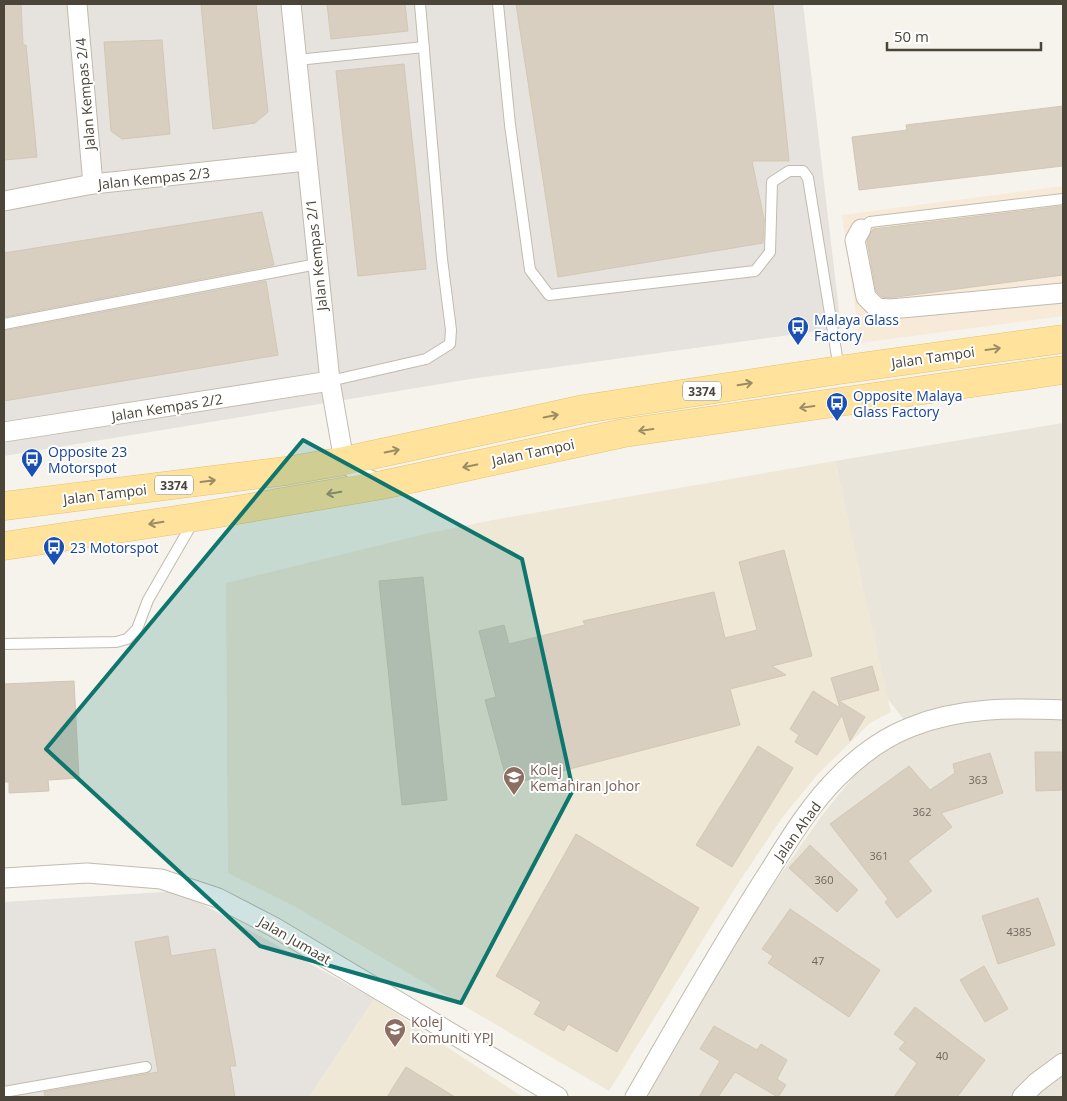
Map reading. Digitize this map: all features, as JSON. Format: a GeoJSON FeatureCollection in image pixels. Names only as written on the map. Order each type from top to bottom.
{"type":"FeatureCollection","features":[{"type":"Feature","properties":{"kind":"main road","name":"Jalan Tampoi"},"geometry":{"type":"LineString","coordinates":[[6,506],[286,471],[344,461],[584,409],[839,370],[1063,339]]}},
{"type":"Feature","properties":{"kind":"main road","name":"Jalan Tampoi"},"geometry":{"type":"LineString","coordinates":[[4,546],[196,517],[382,484],[624,433],[1063,370]]}},
{"type":"Feature","properties":{"kind":"main road"},"geometry":{"type":"LineString","coordinates":[[4,559],[28,555],[100,532]]}},
{"type":"Feature","properties":{"kind":"street","name":"Jalan Kempas 2/4"},"geometry":{"type":"LineString","coordinates":[[77,4],[93,184]]}},
{"type":"Feature","properties":{"kind":"street","name":"Jalan Kempas 2/1"},"geometry":{"type":"LineString","coordinates":[[291,4],[330,381],[344,461]]}},
{"type":"Feature","properties":{"kind":"street","name":"Jalan Kempas 2/3"},"geometry":{"type":"LineString","coordinates":[[4,201],[93,184],[306,161]]}},
{"type":"Feature","properties":{"kind":"street"},"geometry":{"type":"LineString","coordinates":[[861,229],[854,240],[866,297],[876,308],[890,309],[1063,293]]}},
{"type":"Feature","properties":{"kind":"street","name":"Jalan Kempas 2/2"},"geometry":{"type":"LineString","coordinates":[[4,432],[330,381]]}},
{"type":"Feature","properties":{"kind":"street"},"geometry":{"type":"LineString","coordinates":[[344,461],[361,476],[382,484]]}},
{"type":"Feature","properties":{"kind":"street","name":"Jalan Ahad"},"geometry":{"type":"LineString","coordinates":[[635,1097],[741,915],[780,854],[838,776],[874,747],[910,727],[952,714],[1005,708],[1063,710]]}},
{"type":"Feature","properties":{"kind":"street","name":"Jalan Jumaat"},"geometry":{"type":"LineString","coordinates":[[4,878],[87,873],[161,879],[218,898],[274,926],[558,1097]]}},
{"type":"Feature","properties":{"kind":"street"},"geometry":{"type":"LineString","coordinates":[[1022,1097],[1036,1083],[1063,1064]]}},
{"type":"Feature","properties":{"kind":"lane"},"geometry":{"type":"LineString","coordinates":[[330,381],[426,358],[450,344],[452,330],[442,259],[420,4]]}},
{"type":"Feature","properties":{"kind":"lane"},"geometry":{"type":"LineString","coordinates":[[498,4],[510,125],[530,270],[549,295],[755,271],[770,252],[772,182],[790,171],[803,171],[808,178],[839,370]]}},
{"type":"Feature","properties":{"kind":"lane"},"geometry":{"type":"LineString","coordinates":[[297,60],[424,47]]}},
{"type":"Feature","properties":{"kind":"lane"},"geometry":{"type":"LineString","coordinates":[[861,229],[870,222],[1063,198]]}},
{"type":"Feature","properties":{"kind":"lane"},"geometry":{"type":"LineString","coordinates":[[4,324],[318,264]]}},
{"type":"Feature","properties":{"kind":"lane"},"geometry":{"type":"LineString","coordinates":[[4,644],[116,642],[127,638],[137,630],[148,600],[196,517]]}},
{"type":"Feature","properties":{"kind":"lane"},"geometry":{"type":"LineString","coordinates":[[4,1092],[146,1068]]}},
{"type":"Feature","properties":{"kind":"highlighted area"},"geometry":{"type":"Polygon","coordinates":[[[303,440],[522,559],[573,790],[461,1003],[260,946],[46,749],[303,440]]]}},
{"type":"Feature","properties":{"kind":"shaded area"},"geometry":{"type":"Polygon","coordinates":[[[4,4],[803,4],[841,328],[477,378],[4,456],[4,4]]]}},
{"type":"Feature","properties":{"kind":"shaded area"},"geometry":{"type":"Polygon","coordinates":[[[1063,186],[1063,316],[860,343],[842,215],[1063,186]]]}},
{"type":"Feature","properties":{"kind":"shaded area"},"geometry":{"type":"Polygon","coordinates":[[[1063,423],[1063,1097],[624,1097],[823,814],[867,760],[916,735],[887,698],[835,461],[1063,423]]]}},
{"type":"Feature","properties":{"kind":"shaded area","name":"Kolej Kemahiran Johor"},"geometry":{"type":"Polygon","coordinates":[[[835,461],[891,712],[870,723],[818,774],[781,819],[735,888],[609,1091],[294,906],[228,873],[226,583],[429,533],[493,520],[835,461]]]}},
{"type":"Feature","properties":{"kind":"shaded area"},"geometry":{"type":"Polygon","coordinates":[[[179,891],[374,999],[309,1097],[4,1097],[4,902],[179,891]]]}},
{"type":"Feature","properties":{"kind":"shaded area","name":"Kolej Komuniti YPJ"},"geometry":{"type":"Polygon","coordinates":[[[374,999],[523,1097],[309,1097],[374,999]]]}},
{"type":"Feature","properties":{"kind":"building"},"geometry":{"type":"Polygon","coordinates":[[[4,4],[21,4],[23,45],[26,45],[37,157],[4,160],[4,4]]]}},
{"type":"Feature","properties":{"kind":"building"},"geometry":{"type":"Polygon","coordinates":[[[201,4],[256,4],[268,112],[255,123],[213,129],[201,4]]]}},
{"type":"Feature","properties":{"kind":"building"},"geometry":{"type":"Polygon","coordinates":[[[327,4],[405,4],[408,31],[331,39],[327,4]]]}},
{"type":"Feature","properties":{"kind":"building"},"geometry":{"type":"Polygon","coordinates":[[[516,4],[773,4],[789,161],[752,161],[764,219],[763,243],[558,277],[516,4]]]}},
{"type":"Feature","properties":{"kind":"building"},"geometry":{"type":"Polygon","coordinates":[[[162,40],[170,134],[122,139],[111,131],[104,42],[162,40]]]}},
{"type":"Feature","properties":{"kind":"building"},"geometry":{"type":"Polygon","coordinates":[[[404,64],[426,269],[358,276],[336,71],[404,64]]]}},
{"type":"Feature","properties":{"kind":"building"},"geometry":{"type":"Polygon","coordinates":[[[1063,106],[1063,166],[859,190],[852,137],[907,130],[906,125],[1063,106]]]}},
{"type":"Feature","properties":{"kind":"building"},"geometry":{"type":"Polygon","coordinates":[[[1063,206],[1063,275],[889,298],[882,297],[876,291],[867,241],[873,229],[1063,206]]]}},
{"type":"Feature","properties":{"kind":"building"},"geometry":{"type":"Polygon","coordinates":[[[262,212],[274,265],[4,317],[4,253],[262,212]]]}},
{"type":"Feature","properties":{"kind":"building"},"geometry":{"type":"Polygon","coordinates":[[[266,281],[278,355],[4,401],[4,331],[266,281]]]}},
{"type":"Feature","properties":{"kind":"building"},"geometry":{"type":"Polygon","coordinates":[[[784,550],[812,656],[772,666],[786,675],[730,689],[740,725],[508,785],[485,700],[496,697],[479,631],[504,625],[509,644],[585,625],[583,621],[714,592],[725,638],[757,630],[739,562],[784,550]]]}},
{"type":"Feature","properties":{"kind":"building"},"geometry":{"type":"Polygon","coordinates":[[[423,577],[447,800],[402,805],[379,581],[423,577]]]}},
{"type":"Feature","properties":{"kind":"building"},"geometry":{"type":"Polygon","coordinates":[[[872,666],[879,690],[839,701],[865,717],[850,741],[842,715],[817,755],[795,742],[799,735],[790,729],[813,691],[840,708],[831,678],[872,666]]]}},
{"type":"Feature","properties":{"kind":"building"},"geometry":{"type":"Polygon","coordinates":[[[74,681],[79,778],[48,780],[49,791],[9,793],[9,782],[4,782],[4,684],[74,681]]]}},
{"type":"Feature","properties":{"kind":"building"},"geometry":{"type":"Polygon","coordinates":[[[758,746],[793,768],[732,867],[696,845],[758,746]]]}},
{"type":"Feature","properties":{"kind":"building"},"geometry":{"type":"Polygon","coordinates":[[[1035,752],[1063,752],[1063,790],[1036,791],[1035,752]]]}},
{"type":"Feature","properties":{"kind":"building"},"geometry":{"type":"Polygon","coordinates":[[[990,753],[1003,793],[941,813],[952,827],[908,861],[932,891],[897,918],[885,902],[888,899],[830,824],[909,766],[930,790],[955,773],[953,764],[990,753]]]}},
{"type":"Feature","properties":{"kind":"building"},"geometry":{"type":"Polygon","coordinates":[[[576,834],[699,908],[617,1052],[568,1024],[564,1031],[534,1014],[541,1002],[496,976],[576,834]]]}},
{"type":"Feature","properties":{"kind":"building"},"geometry":{"type":"Polygon","coordinates":[[[810,845],[858,890],[837,912],[789,868],[810,845]]]}},
{"type":"Feature","properties":{"kind":"building"},"geometry":{"type":"Polygon","coordinates":[[[1038,898],[1055,945],[998,964],[982,916],[1038,898]]]}},
{"type":"Feature","properties":{"kind":"building"},"geometry":{"type":"Polygon","coordinates":[[[790,909],[880,970],[849,1017],[768,963],[773,956],[762,949],[790,909]]]}},
{"type":"Feature","properties":{"kind":"building"},"geometry":{"type":"Polygon","coordinates":[[[168,936],[171,956],[215,949],[236,1066],[230,1066],[235,1097],[45,1097],[44,1092],[158,1072],[135,942],[168,936]]]}},
{"type":"Feature","properties":{"kind":"building"},"geometry":{"type":"Polygon","coordinates":[[[984,966],[1008,1009],[985,1022],[960,980],[984,966]]]}},
{"type":"Feature","properties":{"kind":"building"},"geometry":{"type":"Polygon","coordinates":[[[915,1007],[985,1060],[957,1097],[894,1097],[917,1063],[899,1049],[905,1042],[894,1034],[915,1007]]]}},
{"type":"Feature","properties":{"kind":"building"},"geometry":{"type":"Polygon","coordinates":[[[714,1026],[757,1050],[761,1044],[787,1060],[777,1079],[786,1085],[778,1097],[735,1072],[718,1097],[699,1097],[720,1061],[700,1049],[714,1026]]]}},
{"type":"Feature","properties":{"kind":"building"},"geometry":{"type":"Polygon","coordinates":[[[406,1067],[455,1097],[387,1097],[406,1067]]]}},
{"type":"Feature","properties":{"kind":"place","name":"Malaya Glass Factory"},"geometry":{"type":"Point","coordinates":[798,346]}},
{"type":"Feature","properties":{"kind":"place","name":"Opposite Malaya Glass Factory"},"geometry":{"type":"Point","coordinates":[837,422]}},
{"type":"Feature","properties":{"kind":"place","name":"Opposite 23 Motorspot"},"geometry":{"type":"Point","coordinates":[32,478]}},
{"type":"Feature","properties":{"kind":"place","name":"23 Motorspot"},"geometry":{"type":"Point","coordinates":[54,566]}},
{"type":"Feature","properties":{"kind":"place","name":"Kolej Kemahiran Johor"},"geometry":{"type":"Point","coordinates":[514,796]}},
{"type":"Feature","properties":{"kind":"place","name":"Kolej Komuniti YPJ"},"geometry":{"type":"Point","coordinates":[395,1048]}}]}
